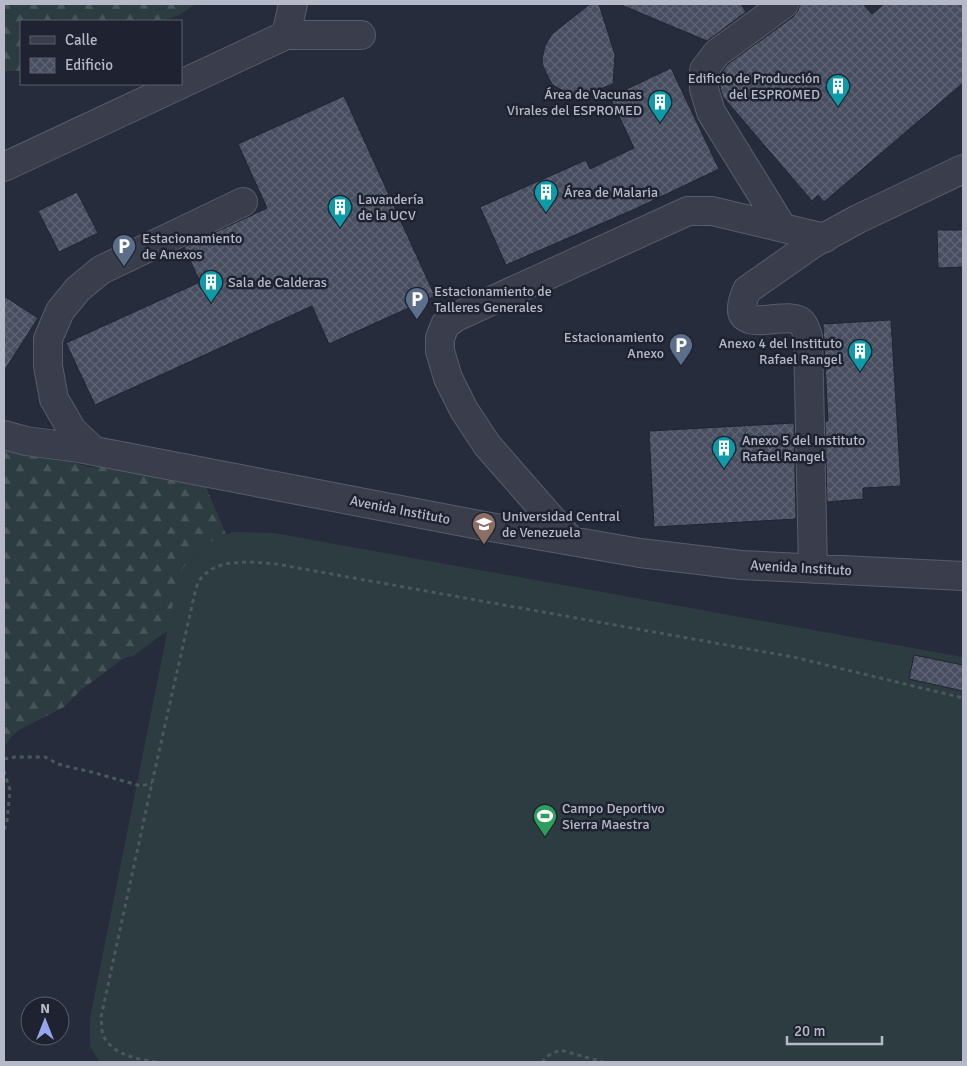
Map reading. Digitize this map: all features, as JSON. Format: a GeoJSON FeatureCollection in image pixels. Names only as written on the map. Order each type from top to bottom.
{"type":"FeatureCollection","features":[{"type":"Feature","properties":{"kind":"lane"},"geometry":{"type":"LineString","coordinates":[[286,35],[293,4]]}},
{"type":"Feature","properties":{"kind":"lane"},"geometry":{"type":"LineString","coordinates":[[782,227],[710,112],[704,89],[704,70],[717,53],[784,4]]}},
{"type":"Feature","properties":{"kind":"lane"},"geometry":{"type":"LineString","coordinates":[[182,84],[286,35],[361,35]]}},
{"type":"Feature","properties":{"kind":"lane"},"geometry":{"type":"LineString","coordinates":[[4,167],[179,85]]}},
{"type":"Feature","properties":{"kind":"lane"},"geometry":{"type":"LineString","coordinates":[[813,569],[808,336],[800,321],[794,319],[748,319],[743,314],[741,307],[743,299],[747,290],[814,243],[963,169]]}},
{"type":"Feature","properties":{"kind":"lane"},"geometry":{"type":"LineString","coordinates":[[87,449],[72,430],[54,399],[48,366],[48,339],[60,311],[78,290],[101,270],[243,202]]}},
{"type":"Feature","properties":{"kind":"lane"},"geometry":{"type":"LineString","coordinates":[[571,541],[487,445],[464,410],[442,363],[440,338],[445,325],[456,317],[688,211],[712,211],[825,238]]}},
{"type":"Feature","properties":{"kind":"lane","name":"Avenida Instituto"},"geometry":{"type":"LineString","coordinates":[[4,435],[26,441],[87,449],[470,523],[640,553],[741,565],[963,576]]}},
{"type":"Feature","properties":{"kind":"path"},"geometry":{"type":"LineString","coordinates":[[156,1062],[133,1058],[114,1049],[103,1036],[101,1017],[195,592],[199,581],[209,572],[220,566],[236,562],[276,564],[793,657],[963,698]]}},
{"type":"Feature","properties":{"kind":"path"},"geometry":{"type":"LineString","coordinates":[[4,759],[45,757],[58,764],[88,770],[141,786],[152,782]]}},
{"type":"Feature","properties":{"kind":"path"},"geometry":{"type":"LineString","coordinates":[[4,771],[10,790],[4,830]]}},
{"type":"Feature","properties":{"kind":"path"},"geometry":{"type":"LineString","coordinates":[[542,1062],[549,1055],[560,1050],[603,1062]]}},
{"type":"Feature","properties":{"kind":"green space"},"geometry":{"type":"Polygon","coordinates":[[[4,4],[196,4],[179,15],[165,20],[20,20],[20,71],[4,71],[4,4]]]}},
{"type":"Feature","properties":{"kind":"green space"},"geometry":{"type":"Polygon","coordinates":[[[4,444],[89,467],[131,467],[193,456],[246,582],[226,598],[163,634],[133,656],[124,658],[81,690],[64,707],[19,730],[4,747],[4,444]]]}},
{"type":"Feature","properties":{"kind":"green space","name":"Campo Deportivo Sierra Maestra"},"geometry":{"type":"Polygon","coordinates":[[[233,532],[274,533],[963,657],[963,1062],[100,1062],[90,1047],[90,1018],[179,573],[201,546],[233,532]]]}},
{"type":"Feature","properties":{"kind":"building"},"geometry":{"type":"Polygon","coordinates":[[[590,4],[599,4],[615,55],[613,84],[586,94],[574,95],[553,85],[543,66],[542,59],[545,46],[552,34],[590,4]]]}},
{"type":"Feature","properties":{"kind":"building"},"geometry":{"type":"Polygon","coordinates":[[[619,4],[741,4],[746,12],[707,41],[619,4]]]}},
{"type":"Feature","properties":{"kind":"building","name":"Edificio de Producción del ESPROMED"},"geometry":{"type":"Polygon","coordinates":[[[801,4],[863,4],[872,14],[884,4],[963,4],[963,83],[824,202],[818,195],[812,201],[723,97],[720,87],[720,75],[728,64],[793,17],[801,4]]]}},
{"type":"Feature","properties":{"kind":"building"},"geometry":{"type":"Polygon","coordinates":[[[671,68],[719,169],[635,209],[506,265],[480,207],[586,160],[590,169],[634,148],[610,97],[671,68]]]}},
{"type":"Feature","properties":{"kind":"building"},"geometry":{"type":"Polygon","coordinates":[[[344,96],[435,296],[329,344],[312,306],[95,405],[66,343],[200,282],[184,247],[267,208],[238,144],[344,96]]]}},
{"type":"Feature","properties":{"kind":"building"},"geometry":{"type":"Polygon","coordinates":[[[77,192],[98,233],[59,252],[38,211],[77,192]]]}},
{"type":"Feature","properties":{"kind":"building"},"geometry":{"type":"Polygon","coordinates":[[[937,230],[963,230],[963,267],[938,268],[937,230]]]}},
{"type":"Feature","properties":{"kind":"building"},"geometry":{"type":"Polygon","coordinates":[[[4,296],[38,318],[4,371],[4,296]]]}},
{"type":"Feature","properties":{"kind":"building","name":"Anexo 4 del Instituto Rafael Rangel"},"geometry":{"type":"Polygon","coordinates":[[[891,320],[901,486],[863,488],[863,499],[827,502],[825,422],[828,421],[823,324],[891,320]]]}},
{"type":"Feature","properties":{"kind":"building","name":"Anexo 5 del Instituto Rafael Rangel"},"geometry":{"type":"Polygon","coordinates":[[[794,423],[796,519],[654,527],[649,431],[794,423]]]}},
{"type":"Feature","properties":{"kind":"building"},"geometry":{"type":"Polygon","coordinates":[[[914,655],[963,665],[963,691],[909,679],[914,655]]]}},
{"type":"Feature","properties":{"kind":"place","name":"Edificio de Producción del ESPROMED"},"geometry":{"type":"Point","coordinates":[838,107]}},
{"type":"Feature","properties":{"kind":"place","name":"Área de Vacunas Virales del ESPROMED"},"geometry":{"type":"Point","coordinates":[660,123]}},
{"type":"Feature","properties":{"kind":"place","name":"Área de Malaria"},"geometry":{"type":"Point","coordinates":[546,213]}},
{"type":"Feature","properties":{"kind":"place","name":"Lavandería de la UCV"},"geometry":{"type":"Point","coordinates":[340,228]}},
{"type":"Feature","properties":{"kind":"place","name":"Estacionamiento de Anexos"},"geometry":{"type":"Point","coordinates":[124,267]}},
{"type":"Feature","properties":{"kind":"place","name":"Sala de Calderas"},"geometry":{"type":"Point","coordinates":[211,303]}},
{"type":"Feature","properties":{"kind":"place","name":"Estacionamiento de Talleres Generales"},"geometry":{"type":"Point","coordinates":[417,320]}},
{"type":"Feature","properties":{"kind":"place","name":"Estacionamiento Anexo"},"geometry":{"type":"Point","coordinates":[681,366]}},
{"type":"Feature","properties":{"kind":"place","name":"Anexo 4 del Instituto Rafael Rangel"},"geometry":{"type":"Point","coordinates":[860,372]}},
{"type":"Feature","properties":{"kind":"place","name":"Anexo 5 del Instituto Rafael Rangel"},"geometry":{"type":"Point","coordinates":[724,469]}},
{"type":"Feature","properties":{"kind":"place","name":"Universidad Central de Venezuela"},"geometry":{"type":"Point","coordinates":[484,545]}},
{"type":"Feature","properties":{"kind":"place","name":"Campo Deportivo Sierra Maestra"},"geometry":{"type":"Point","coordinates":[545,837]}}]}
